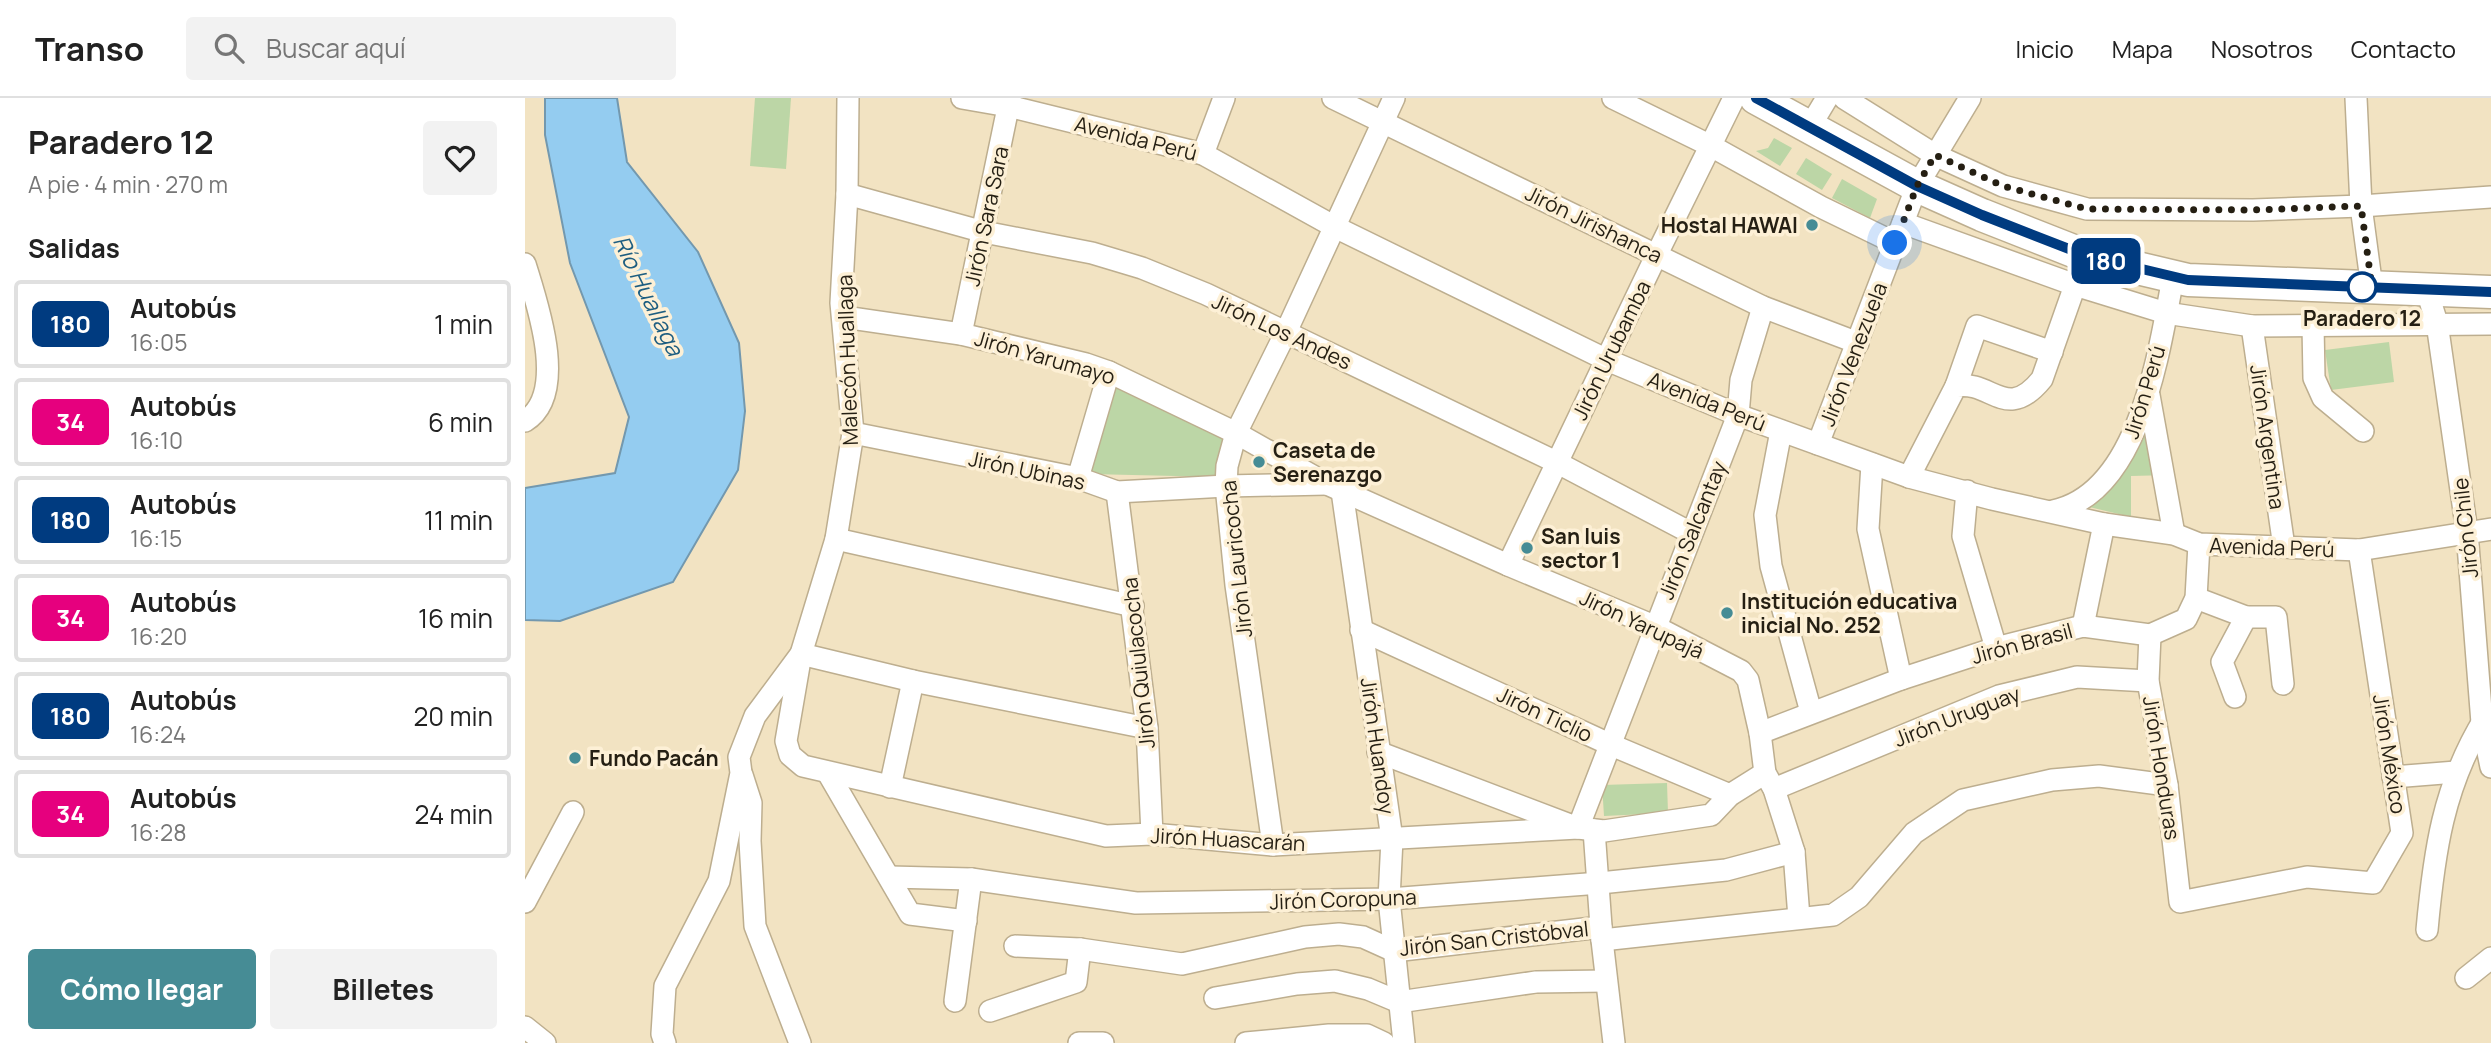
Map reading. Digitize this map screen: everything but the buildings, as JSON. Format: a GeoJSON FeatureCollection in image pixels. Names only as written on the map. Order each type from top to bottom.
{"type":"FeatureCollection","features":[{"type":"Feature","properties":{"kind":"highway"},"geometry":{"type":"LineString","coordinates":[[1756,98],[1917,186],[2087,256],[2173,278],[2491,292]]}},
{"type":"Feature","properties":{"kind":"street","name":"Malecón Huallaga"},"geometry":{"type":"LineString","coordinates":[[665,1043],[662,1034],[665,986],[719,881],[741,773],[739,757],[755,716],[801,654],[836,539],[853,433],[841,303],[848,194],[848,98]]}},
{"type":"Feature","properties":{"kind":"street","name":"Avenida Perú"},"geometry":{"type":"LineString","coordinates":[[962,98],[1009,102],[1203,155],[1335,227],[1607,360],[1738,415],[1909,477],[2105,524],[2174,534],[2199,544],[2359,550],[2491,529]]}},
{"type":"Feature","properties":{"kind":"street"},"geometry":{"type":"LineString","coordinates":[[1203,155],[1224,98]]}},
{"type":"Feature","properties":{"kind":"street","name":"Jirón Jirishanca"},"geometry":{"type":"LineString","coordinates":[[1333,98],[1763,307],[1858,343]]}},
{"type":"Feature","properties":{"kind":"street","name":"Jirón Lauricocha"},"geometry":{"type":"LineString","coordinates":[[1273,845],[1236,585],[1226,486],[1227,466],[1236,433],[1286,332],[1394,98]]}},
{"type":"Feature","properties":{"kind":"street"},"geometry":{"type":"LineString","coordinates":[[1613,98],[1711,146],[1822,207],[1895,243]]}},
{"type":"Feature","properties":{"kind":"street","name":"Jirón Urubamba"},"geometry":{"type":"LineString","coordinates":[[1508,565],[1734,98]]}},
{"type":"Feature","properties":{"kind":"street"},"geometry":{"type":"LineString","coordinates":[[1809,128],[1827,98]]}},
{"type":"Feature","properties":{"kind":"street"},"geometry":{"type":"LineString","coordinates":[[1844,98],[1935,155],[2003,186],[2087,209],[2253,210],[2491,197]]}},
{"type":"Feature","properties":{"kind":"street","name":"Jirón Venezuela"},"geometry":{"type":"LineString","coordinates":[[1818,444],[1917,186],[1970,98]]}},
{"type":"Feature","properties":{"kind":"street"},"geometry":{"type":"LineString","coordinates":[[2356,98],[2361,206],[2372,288]]}},
{"type":"Feature","properties":{"kind":"street","name":"Jirón Sara Sara"},"geometry":{"type":"LineString","coordinates":[[961,334],[1009,102]]}},
{"type":"Feature","properties":{"kind":"street","name":"Jirón Los Andes"},"geometry":{"type":"LineString","coordinates":[[848,194],[983,232],[1091,253],[1142,268],[1206,294],[1556,462],[1691,533]]}},
{"type":"Feature","properties":{"kind":"street"},"geometry":{"type":"LineString","coordinates":[[1903,223],[2075,285],[2166,313],[2252,326],[2491,324]]}},
{"type":"Feature","properties":{"kind":"street"},"geometry":{"type":"LineString","coordinates":[[1956,386],[1964,385],[2006,400],[2025,395],[2042,379],[2087,256]]}},
{"type":"Feature","properties":{"kind":"street"},"geometry":{"type":"LineString","coordinates":[[525,264],[537,301],[548,361],[547,385],[538,410],[525,421]]}},
{"type":"Feature","properties":{"kind":"street","name":"Jirón Perú"},"geometry":{"type":"LineString","coordinates":[[2051,511],[2072,507],[2097,489],[2122,458],[2135,430],[2148,389],[2173,278]]}},
{"type":"Feature","properties":{"kind":"street","name":"Jirón Chile"},"geometry":{"type":"LineString","coordinates":[[2427,291],[2437,323],[2467,532],[2491,767]]}},
{"type":"Feature","properties":{"kind":"street","name":"Jirón Salcantay"},"geometry":{"type":"LineString","coordinates":[[1614,1043],[1606,981],[1600,883],[1586,829],[1609,744],[1738,415],[1741,380],[1763,307]]}},
{"type":"Feature","properties":{"kind":"street","name":"Jirón Yarumayo"},"geometry":{"type":"LineString","coordinates":[[843,317],[961,334],[1109,372],[1236,433]]}},
{"type":"Feature","properties":{"kind":"street"},"geometry":{"type":"LineString","coordinates":[[2313,325],[2314,378],[2323,398],[2363,431]]}},
{"type":"Feature","properties":{"kind":"street"},"geometry":{"type":"LineString","coordinates":[[1909,477],[1956,386],[1977,326],[2052,352]]}},
{"type":"Feature","properties":{"kind":"street","name":"Jirón Argentina"},"geometry":{"type":"LineString","coordinates":[[2252,326],[2284,547]]}},
{"type":"Feature","properties":{"kind":"street"},"geometry":{"type":"LineString","coordinates":[[1078,478],[1109,372]]}},
{"type":"Feature","properties":{"kind":"street"},"geometry":{"type":"LineString","coordinates":[[2148,389],[2174,534]]}},
{"type":"Feature","properties":{"kind":"street"},"geometry":{"type":"LineString","coordinates":[[1781,431],[1765,515],[1771,566],[1811,712]]}},
{"type":"Feature","properties":{"kind":"street","name":"Jirón Ubinas"},"geometry":{"type":"LineString","coordinates":[[853,433],[1078,478],[1117,492],[1226,486],[1334,488]]}},
{"type":"Feature","properties":{"kind":"street","name":"Jirón Yarupajá"},"geometry":{"type":"LineString","coordinates":[[1236,433],[1334,488],[1654,626],[1741,671],[1748,680],[1769,781],[1794,852],[1799,918]]}},
{"type":"Feature","properties":{"kind":"street"},"geometry":{"type":"LineString","coordinates":[[1872,464],[1867,529],[1901,679]]}},
{"type":"Feature","properties":{"kind":"street","name":"Jirón Huandoy"},"geometry":{"type":"LineString","coordinates":[[1334,488],[1361,629],[1392,839],[1389,899],[1404,1043]]}},
{"type":"Feature","properties":{"kind":"street"},"geometry":{"type":"LineString","coordinates":[[1967,491],[1962,536],[1996,648]]}},
{"type":"Feature","properties":{"kind":"street","name":"Jirón Quiulacocha"},"geometry":{"type":"LineString","coordinates":[[1117,492],[1147,728],[1152,834]]}},
{"type":"Feature","properties":{"kind":"street"},"geometry":{"type":"LineString","coordinates":[[2083,626],[2105,524]]}},
{"type":"Feature","properties":{"kind":"street"},"geometry":{"type":"LineString","coordinates":[[836,539],[1133,606]]}},
{"type":"Feature","properties":{"kind":"street"},"geometry":{"type":"LineString","coordinates":[[2150,635],[2186,619],[2196,598],[2199,544]]}},
{"type":"Feature","properties":{"kind":"street","name":"Jirón México"},"geometry":{"type":"LineString","coordinates":[[2181,902],[2307,877],[2373,883],[2402,833],[2359,550]]}},
{"type":"Feature","properties":{"kind":"street"},"geometry":{"type":"LineString","coordinates":[[2196,598],[2246,617],[2276,617],[2283,684]]}},
{"type":"Feature","properties":{"kind":"street"},"geometry":{"type":"LineString","coordinates":[[2235,697],[2222,662],[2246,617]]}},
{"type":"Feature","properties":{"kind":"street","name":"Jirón Brasil"},"geometry":{"type":"LineString","coordinates":[[1760,733],[1901,679],[1996,648],[2083,626],[2150,635]]}},
{"type":"Feature","properties":{"kind":"street","name":"Jirón Ticlio"},"geometry":{"type":"LineString","coordinates":[[1361,629],[1609,744],[1730,795]]}},
{"type":"Feature","properties":{"kind":"street","name":"Jirón Honduras"},"geometry":{"type":"LineString","coordinates":[[2150,635],[2148,681],[2167,785],[2181,902]]}},
{"type":"Feature","properties":{"kind":"street"},"geometry":{"type":"LineString","coordinates":[[801,654],[913,681],[1147,728]]}},
{"type":"Feature","properties":{"kind":"street","name":"Jirón Huascarán"},"geometry":{"type":"LineString","coordinates":[[801,654],[786,749],[795,761],[803,766],[1107,836],[1152,834],[1273,845],[1586,829],[1604,831],[1711,815],[1730,795],[1769,781]]}},
{"type":"Feature","properties":{"kind":"street","name":"Jirón Uruguay"},"geometry":{"type":"LineString","coordinates":[[1769,781],[1999,696],[2077,677],[2148,681]]}},
{"type":"Feature","properties":{"kind":"street"},"geometry":{"type":"LineString","coordinates":[[890,788],[913,681]]}},
{"type":"Feature","properties":{"kind":"street"},"geometry":{"type":"LineString","coordinates":[[2427,930],[2435,852],[2456,772],[2486,716]]}},
{"type":"Feature","properties":{"kind":"street"},"geometry":{"type":"LineString","coordinates":[[1378,752],[1586,829]]}},
{"type":"Feature","properties":{"kind":"street"},"geometry":{"type":"LineString","coordinates":[[2393,777],[2456,772]]}},
{"type":"Feature","properties":{"kind":"street"},"geometry":{"type":"LineString","coordinates":[[741,773],[751,803],[750,841],[755,926],[800,1043]]}},
{"type":"Feature","properties":{"kind":"street"},"geometry":{"type":"LineString","coordinates":[[828,773],[910,914],[966,921]]}},
{"type":"Feature","properties":{"kind":"street","name":"Jirón San Cristóbval"},"geometry":{"type":"LineString","coordinates":[[1015,946],[1080,949],[1182,964],[1305,937],[1339,934],[1363,937],[1394,951],[1832,915],[1859,897],[1913,834],[1963,800],[2052,780],[2099,776],[2167,785]]}},
{"type":"Feature","properties":{"kind":"street"},"geometry":{"type":"LineString","coordinates":[[525,902],[573,812]]}},
{"type":"Feature","properties":{"kind":"street","name":"Jirón Coropuna"},"geometry":{"type":"LineString","coordinates":[[890,877],[971,878],[1136,903],[1389,899],[1600,883],[1725,870],[1794,852]]}},
{"type":"Feature","properties":{"kind":"street"},"geometry":{"type":"LineString","coordinates":[[955,1001],[971,878]]}},
{"type":"Feature","properties":{"kind":"street"},"geometry":{"type":"LineString","coordinates":[[990,1010],[1076,982],[1080,949]]}},
{"type":"Feature","properties":{"kind":"street"},"geometry":{"type":"LineString","coordinates":[[2466,978],[2491,958]]}},
{"type":"Feature","properties":{"kind":"street"},"geometry":{"type":"LineString","coordinates":[[1215,999],[1297,984],[1335,981],[1368,989],[1399,1002],[1536,982],[1606,981]]}},
{"type":"Feature","properties":{"kind":"street"},"geometry":{"type":"LineString","coordinates":[[525,1027],[545,1043]]}},
{"type":"Feature","properties":{"kind":"street"},"geometry":{"type":"LineString","coordinates":[[1246,1043],[1329,1035],[1367,1035],[1384,1043]]}},
{"type":"Feature","properties":{"kind":"street"},"geometry":{"type":"LineString","coordinates":[[1079,1043],[1103,1043]]}},
{"type":"Feature","properties":{"kind":"green space"},"geometry":{"type":"Polygon","coordinates":[[[755,98],[791,98],[786,169],[750,166],[755,98]]]}},
{"type":"Feature","properties":{"kind":"green space"},"geometry":{"type":"Polygon","coordinates":[[[1774,138],[1792,148],[1780,166],[1756,151],[1768,148],[1774,138]]]}},
{"type":"Feature","properties":{"kind":"green space"},"geometry":{"type":"Polygon","coordinates":[[[1806,158],[1832,174],[1822,190],[1796,174],[1806,158]]]}},
{"type":"Feature","properties":{"kind":"green space"},"geometry":{"type":"Polygon","coordinates":[[[1842,179],[1877,199],[1870,218],[1832,198],[1842,179]]]}},
{"type":"Feature","properties":{"kind":"green space"},"geometry":{"type":"Polygon","coordinates":[[[2389,342],[2394,382],[2331,390],[2325,350],[2389,342]]]}},
{"type":"Feature","properties":{"kind":"green space"},"geometry":{"type":"Polygon","coordinates":[[[1113,382],[1226,435],[1219,477],[1089,474],[1113,382]]]}},
{"type":"Feature","properties":{"kind":"green space"},"geometry":{"type":"Polygon","coordinates":[[[2154,423],[2170,475],[2131,476],[2131,517],[2081,505],[2121,468],[2154,423]]]}},
{"type":"Feature","properties":{"kind":"green space"},"geometry":{"type":"Polygon","coordinates":[[[1667,783],[1668,813],[1604,816],[1602,785],[1667,783]]]}},
{"type":"Feature","properties":{"kind":"water","name":"Río Huallaga"},"geometry":{"type":"Polygon","coordinates":[[[545,98],[617,98],[627,162],[698,252],[739,343],[745,411],[738,470],[673,582],[560,621],[525,620],[525,488],[615,473],[629,417],[570,263],[545,135],[545,98]]]}},
{"type":"Feature","properties":{"kind":"bus line","name":"180"},"geometry":{"type":"LineString","coordinates":[[1756,98],[1917,186],[2087,256],[2188,280],[2491,292]]}},
{"type":"Feature","properties":{"kind":"place","name":"Hostal HAWAI"},"geometry":{"type":"Point","coordinates":[1812,225]}},
{"type":"Feature","properties":{"kind":"place","name":"Paradero 12"},"geometry":{"type":"Point","coordinates":[2362,287]}},
{"type":"Feature","properties":{"kind":"place","name":"Caseta de Serenazgo"},"geometry":{"type":"Point","coordinates":[1259,462]}},
{"type":"Feature","properties":{"kind":"place","name":"San luis sector 1"},"geometry":{"type":"Point","coordinates":[1527,548]}},
{"type":"Feature","properties":{"kind":"place","name":"Institución educativa inicial No. 252"},"geometry":{"type":"Point","coordinates":[1727,613]}},
{"type":"Feature","properties":{"kind":"place","name":"Fundo Pacán"},"geometry":{"type":"Point","coordinates":[575,758]}},
{"type":"Feature","properties":{"kind":"route"},"geometry":{"type":"LineString","coordinates":[[1895,243],[1917,186],[1935,155],[2003,186],[2087,209],[2253,210],[2361,206],[2372,288],[2362,287]]}}]}
